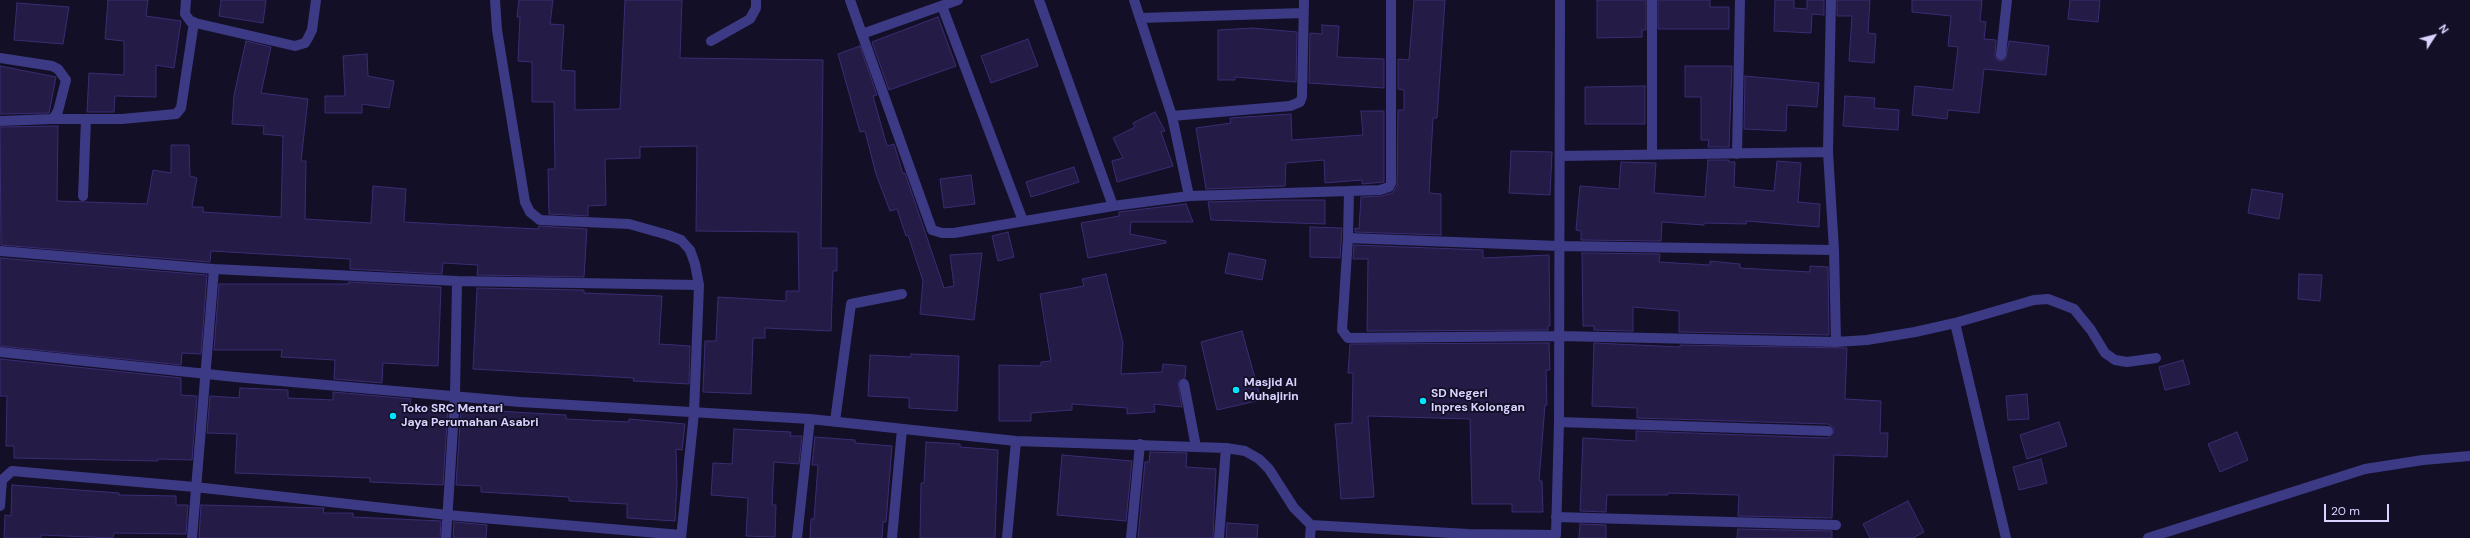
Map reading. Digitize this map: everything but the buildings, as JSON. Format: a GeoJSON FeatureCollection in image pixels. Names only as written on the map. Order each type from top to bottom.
{"type":"FeatureCollection","features":[{"type":"Feature","properties":{"kind":"street"},"geometry":{"type":"LineString","coordinates":[[186,0],[185,14],[188,19],[194,22],[300,45],[308,38],[312,30],[316,0]]}},
{"type":"Feature","properties":{"kind":"street"},"geometry":{"type":"LineString","coordinates":[[0,506],[2,480],[12,471],[195,487],[447,515],[681,536],[694,413],[699,285],[695,264],[690,250],[681,240],[668,235],[629,224],[540,220],[530,212],[523,194],[497,30],[495,0]]}},
{"type":"Feature","properties":{"kind":"street"},"geometry":{"type":"LineString","coordinates":[[711,41],[750,19],[756,8],[756,0]]}},
{"type":"Feature","properties":{"kind":"street"},"geometry":{"type":"LineString","coordinates":[[850,0],[932,230],[942,233],[954,233],[1113,206],[1189,196],[1380,190],[1389,187],[1391,0]]}},
{"type":"Feature","properties":{"kind":"street"},"geometry":{"type":"LineString","coordinates":[[862,34],[958,0]]}},
{"type":"Feature","properties":{"kind":"street"},"geometry":{"type":"LineString","coordinates":[[1039,0],[1113,206]]}},
{"type":"Feature","properties":{"kind":"street"},"geometry":{"type":"LineString","coordinates":[[1134,0],[1172,116],[1189,196]]}},
{"type":"Feature","properties":{"kind":"street"},"geometry":{"type":"LineString","coordinates":[[1172,116],[1290,106],[1300,102],[1302,97],[1304,0]]}},
{"type":"Feature","properties":{"kind":"street"},"geometry":{"type":"LineString","coordinates":[[0,352],[205,374],[455,395],[520,402],[810,419],[1016,440],[1226,448],[1244,451],[1259,459],[1269,469],[1294,508],[1311,525],[1385,534],[1556,536],[1559,422],[1560,0]]}},
{"type":"Feature","properties":{"kind":"street"},"geometry":{"type":"LineString","coordinates":[[1652,0],[1652,153]]}},
{"type":"Feature","properties":{"kind":"street"},"geometry":{"type":"LineString","coordinates":[[1737,154],[1740,0]]}},
{"type":"Feature","properties":{"kind":"street"},"geometry":{"type":"LineString","coordinates":[[1831,0],[1828,152],[1834,250],[1836,342]]}},
{"type":"Feature","properties":{"kind":"street"},"geometry":{"type":"LineString","coordinates":[[2001,55],[2007,0]]}},
{"type":"Feature","properties":{"kind":"street"},"geometry":{"type":"LineString","coordinates":[[942,6],[1023,221]]}},
{"type":"Feature","properties":{"kind":"street"},"geometry":{"type":"LineString","coordinates":[[1140,18],[1304,13]]}},
{"type":"Feature","properties":{"kind":"street"},"geometry":{"type":"LineString","coordinates":[[0,121],[86,118],[122,119],[176,114],[181,108],[194,22]]}},
{"type":"Feature","properties":{"kind":"street"},"geometry":{"type":"LineString","coordinates":[[0,58],[52,66],[63,73],[66,80],[58,111],[53,119]]}},
{"type":"Feature","properties":{"kind":"street"},"geometry":{"type":"LineString","coordinates":[[83,196],[86,118]]}},
{"type":"Feature","properties":{"kind":"street"},"geometry":{"type":"LineString","coordinates":[[1560,156],[1652,153],[1737,154],[1828,152]]}},
{"type":"Feature","properties":{"kind":"street"},"geometry":{"type":"LineString","coordinates":[[1349,191],[1348,238],[1342,330],[1348,338],[1559,336],[1836,342],[1867,340],[1955,323],[2034,300],[2048,299],[2074,308],[2091,330],[2105,354],[2115,360],[2127,362],[2156,358]]}},
{"type":"Feature","properties":{"kind":"street"},"geometry":{"type":"LineString","coordinates":[[1348,238],[1559,246],[1834,250]]}},
{"type":"Feature","properties":{"kind":"street"},"geometry":{"type":"LineString","coordinates":[[0,251],[214,269],[457,281],[699,285]]}},
{"type":"Feature","properties":{"kind":"street"},"geometry":{"type":"LineString","coordinates":[[192,538],[214,269]]}},
{"type":"Feature","properties":{"kind":"street"},"geometry":{"type":"LineString","coordinates":[[446,538],[455,395],[457,281]]}},
{"type":"Feature","properties":{"kind":"street"},"geometry":{"type":"LineString","coordinates":[[835,421],[851,304],[902,294]]}},
{"type":"Feature","properties":{"kind":"street"},"geometry":{"type":"LineString","coordinates":[[1955,323],[2006,538]]}},
{"type":"Feature","properties":{"kind":"street"},"geometry":{"type":"LineString","coordinates":[[1184,384],[1196,447]]}},
{"type":"Feature","properties":{"kind":"street"},"geometry":{"type":"LineString","coordinates":[[797,538],[810,419]]}},
{"type":"Feature","properties":{"kind":"street"},"geometry":{"type":"LineString","coordinates":[[1559,422],[1828,430]]}},
{"type":"Feature","properties":{"kind":"street"},"geometry":{"type":"LineString","coordinates":[[892,538],[902,429]]}},
{"type":"Feature","properties":{"kind":"street"},"geometry":{"type":"LineString","coordinates":[[1007,538],[1016,440]]}},
{"type":"Feature","properties":{"kind":"street"},"geometry":{"type":"LineString","coordinates":[[1131,538],[1140,444]]}},
{"type":"Feature","properties":{"kind":"street"},"geometry":{"type":"LineString","coordinates":[[1220,538],[1226,448]]}},
{"type":"Feature","properties":{"kind":"street"},"geometry":{"type":"LineString","coordinates":[[2148,538],[2366,469],[2423,460],[2470,456]]}},
{"type":"Feature","properties":{"kind":"street"},"geometry":{"type":"LineString","coordinates":[[1556,517],[1836,525]]}},
{"type":"Feature","properties":{"kind":"street"},"geometry":{"type":"LineString","coordinates":[[1310,538],[1311,525]]}},
{"type":"Feature","properties":{"kind":"place","name":"Masjid Al Muhajirin"},"geometry":{"type":"Point","coordinates":[1236,390]}},
{"type":"Feature","properties":{"kind":"place","name":"SD Negeri Inpres Kolongan"},"geometry":{"type":"Point","coordinates":[1423,401]}},
{"type":"Feature","properties":{"kind":"place","name":"Toko SRC Mentari Jaya Perumahan Asabri"},"geometry":{"type":"Point","coordinates":[393,416]}}]}
